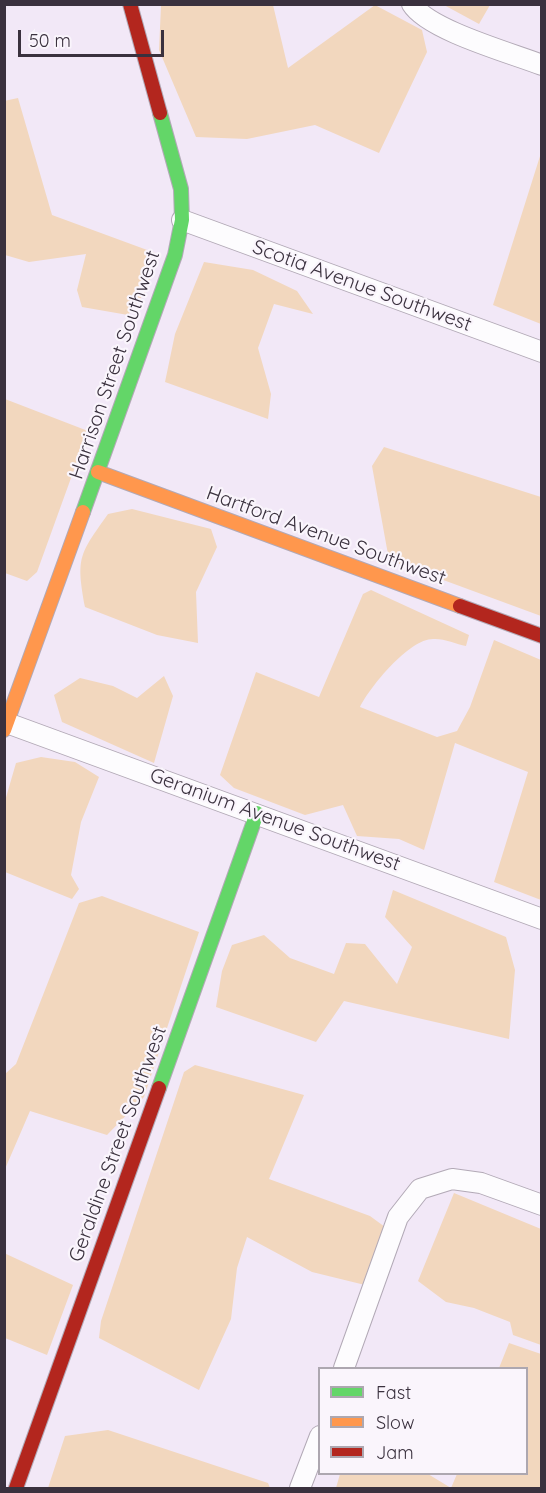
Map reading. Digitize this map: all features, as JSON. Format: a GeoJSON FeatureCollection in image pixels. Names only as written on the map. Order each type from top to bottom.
{"type":"FeatureCollection","features":[{"type":"Feature","properties":{"kind":"street","name":"Harrison Street Southwest"},"geometry":{"type":"LineString","coordinates":[[6,727],[175,255],[182,220],[181,189],[130,4]]}},
{"type":"Feature","properties":{"kind":"street"},"geometry":{"type":"LineString","coordinates":[[412,4],[417,12],[452,32],[542,65]]}},
{"type":"Feature","properties":{"kind":"street","name":"Scotia Avenue Southwest"},"geometry":{"type":"LineString","coordinates":[[182,220],[542,352]]}},
{"type":"Feature","properties":{"kind":"street","name":"Hartford Avenue Southwest"},"geometry":{"type":"LineString","coordinates":[[98,472],[542,636]]}},
{"type":"Feature","properties":{"kind":"street","name":"Geranium Avenue Southwest"},"geometry":{"type":"LineString","coordinates":[[6,727],[257,813],[542,919]]}},
{"type":"Feature","properties":{"kind":"street","name":"Geraldine Street Southwest"},"geometry":{"type":"LineString","coordinates":[[16,1488],[257,813]]}},
{"type":"Feature","properties":{"kind":"street"},"geometry":{"type":"LineString","coordinates":[[344,1367],[398,1217],[420,1189],[452,1179],[481,1183],[542,1205]]}},
{"type":"Feature","properties":{"kind":"street"},"geometry":{"type":"LineString","coordinates":[[300,1488],[318,1441]]}},
{"type":"Feature","properties":{"kind":"shaded area"},"geometry":{"type":"Polygon","coordinates":[[[167,4],[273,5],[288,68],[375,5],[422,30],[427,52],[379,153],[315,125],[247,139],[196,137],[159,50],[161,6],[167,4]]]}},
{"type":"Feature","properties":{"kind":"shaded area"},"geometry":{"type":"Polygon","coordinates":[[[444,5],[490,5],[479,24],[444,5]]]}},
{"type":"Feature","properties":{"kind":"shaded area"},"geometry":{"type":"Polygon","coordinates":[[[18,98],[52,215],[158,254],[147,290],[128,315],[82,307],[77,290],[86,254],[29,262],[5,255],[4,101],[18,98]]]}},
{"type":"Feature","properties":{"kind":"shaded area"},"geometry":{"type":"Polygon","coordinates":[[[541,153],[541,324],[493,305],[541,153]]]}},
{"type":"Feature","properties":{"kind":"shaded area"},"geometry":{"type":"Polygon","coordinates":[[[204,262],[253,270],[297,291],[313,314],[274,304],[258,348],[271,394],[268,419],[165,382],[175,334],[204,262]]]}},
{"type":"Feature","properties":{"kind":"shaded area"},"geometry":{"type":"Polygon","coordinates":[[[5,399],[88,431],[37,572],[27,581],[5,573],[5,399]]]}},
{"type":"Feature","properties":{"kind":"shaded area"},"geometry":{"type":"Polygon","coordinates":[[[384,447],[541,497],[541,616],[389,560],[372,466],[384,447]]]}},
{"type":"Feature","properties":{"kind":"shaded area"},"geometry":{"type":"Polygon","coordinates":[[[132,509],[211,529],[217,547],[196,592],[198,643],[157,635],[85,607],[81,566],[86,548],[108,514],[132,509]]]}},
{"type":"Feature","properties":{"kind":"shaded area"},"geometry":{"type":"Polygon","coordinates":[[[371,590],[469,635],[466,646],[433,639],[423,641],[413,647],[381,677],[360,707],[437,737],[457,731],[470,707],[494,640],[541,660],[541,900],[494,882],[528,772],[455,743],[424,850],[399,839],[357,836],[343,805],[305,815],[234,788],[220,775],[256,672],[319,697],[363,594],[371,590]]]}},
{"type":"Feature","properties":{"kind":"shaded area"},"geometry":{"type":"Polygon","coordinates":[[[164,676],[173,696],[154,763],[62,722],[54,695],[80,678],[113,686],[137,698],[164,676]]]}},
{"type":"Feature","properties":{"kind":"shaded area"},"geometry":{"type":"Polygon","coordinates":[[[41,757],[75,762],[99,777],[81,822],[71,875],[79,889],[72,899],[5,872],[5,801],[16,763],[41,757]]]}},
{"type":"Feature","properties":{"kind":"shaded area"},"geometry":{"type":"Polygon","coordinates":[[[393,890],[506,937],[515,970],[509,1039],[344,1001],[316,1042],[216,1007],[222,971],[232,945],[264,935],[290,958],[334,974],[346,943],[365,944],[397,984],[412,947],[385,917],[393,890]]]}},
{"type":"Feature","properties":{"kind":"shaded area"},"geometry":{"type":"Polygon","coordinates":[[[102,896],[199,932],[144,1097],[107,1135],[30,1111],[5,1169],[5,1074],[16,1064],[79,903],[102,896]]]}},
{"type":"Feature","properties":{"kind":"shaded area"},"geometry":{"type":"Polygon","coordinates":[[[195,1065],[304,1095],[269,1179],[370,1216],[385,1227],[365,1285],[312,1272],[247,1237],[237,1268],[231,1319],[199,1390],[99,1338],[101,1321],[184,1072],[195,1065]]]}},
{"type":"Feature","properties":{"kind":"shaded area"},"geometry":{"type":"Polygon","coordinates":[[[454,1193],[541,1229],[541,1345],[513,1335],[510,1322],[474,1308],[446,1302],[418,1281],[454,1193]]]}},
{"type":"Feature","properties":{"kind":"shaded area"},"geometry":{"type":"Polygon","coordinates":[[[4,1253],[73,1285],[47,1355],[5,1338],[4,1253]]]}},
{"type":"Feature","properties":{"kind":"shaded area"},"geometry":{"type":"Polygon","coordinates":[[[509,1343],[541,1354],[541,1488],[451,1488],[457,1475],[528,1475],[528,1367],[499,1367],[509,1343]]]}},
{"type":"Feature","properties":{"kind":"shaded area"},"geometry":{"type":"Polygon","coordinates":[[[108,1430],[268,1483],[270,1488],[48,1488],[65,1436],[108,1430]]]}},
{"type":"Feature","properties":{"kind":"shaded area"},"geometry":{"type":"Polygon","coordinates":[[[340,1475],[430,1475],[451,1488],[336,1488],[340,1475]]]}},
{"type":"Feature","properties":{"kind":"traffic: fast"},"geometry":{"type":"LineString","coordinates":[[83,512],[175,255],[182,220],[181,189],[160,113]]}},
{"type":"Feature","properties":{"kind":"traffic: fast"},"geometry":{"type":"LineString","coordinates":[[159,1088],[257,813]]}},
{"type":"Feature","properties":{"kind":"traffic: slow"},"geometry":{"type":"LineString","coordinates":[[98,472],[460,606]]}},
{"type":"Feature","properties":{"kind":"traffic: slow"},"geometry":{"type":"LineString","coordinates":[[4,730],[83,512]]}},
{"type":"Feature","properties":{"kind":"traffic: jam"},"geometry":{"type":"LineString","coordinates":[[130,4],[160,113]]}},
{"type":"Feature","properties":{"kind":"traffic: jam"},"geometry":{"type":"LineString","coordinates":[[460,606],[542,636]]}},
{"type":"Feature","properties":{"kind":"traffic: jam"},"geometry":{"type":"LineString","coordinates":[[16,1488],[159,1088]]}}]}
